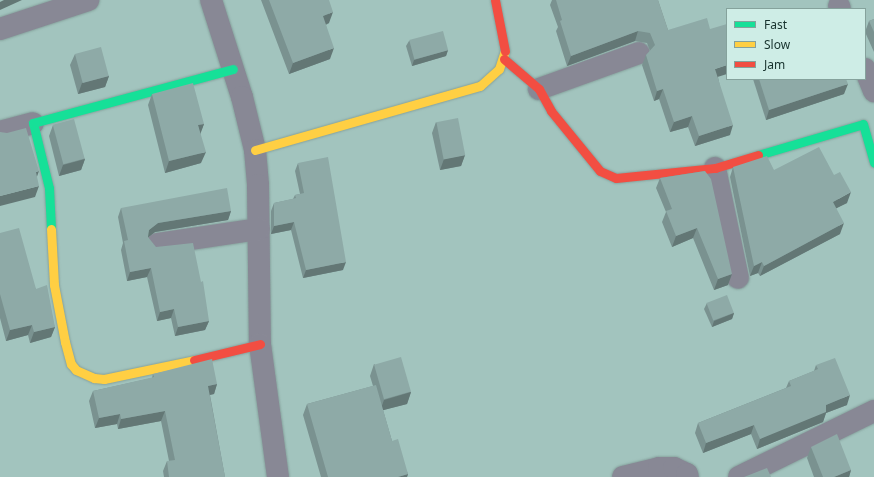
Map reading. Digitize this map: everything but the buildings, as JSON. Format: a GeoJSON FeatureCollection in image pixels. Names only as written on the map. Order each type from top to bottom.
{"type":"FeatureCollection","features":[{"type":"Feature","properties":{"kind":"street"},"geometry":{"type":"LineString","coordinates":[[0,29],[88,0]]}},
{"type":"Feature","properties":{"kind":"street"},"geometry":{"type":"LineString","coordinates":[[211,0],[233,69],[255,150],[260,344],[278,477]]}},
{"type":"Feature","properties":{"kind":"street"},"geometry":{"type":"LineString","coordinates":[[255,150],[465,92],[480,86],[493,76],[504,59],[505,47],[495,0]]}},
{"type":"Feature","properties":{"kind":"street"},"geometry":{"type":"LineString","coordinates":[[539,89],[639,53]]}},
{"type":"Feature","properties":{"kind":"street"},"geometry":{"type":"LineString","coordinates":[[504,59],[539,89],[551,111],[600,171],[607,175],[624,179],[715,168],[869,122],[874,162]]}},
{"type":"Feature","properties":{"kind":"street"},"geometry":{"type":"LineString","coordinates":[[0,132],[233,69]]}},
{"type":"Feature","properties":{"kind":"street"},"geometry":{"type":"LineString","coordinates":[[866,71],[874,91]]}},
{"type":"Feature","properties":{"kind":"street"},"geometry":{"type":"LineString","coordinates":[[33,123],[49,188],[54,285],[65,342],[71,364],[76,370],[94,378],[104,379],[141,373],[260,344]]}},
{"type":"Feature","properties":{"kind":"street"},"geometry":{"type":"LineString","coordinates":[[715,168],[738,278]]}},
{"type":"Feature","properties":{"kind":"street"},"geometry":{"type":"LineString","coordinates":[[156,244],[258,229]]}},
{"type":"Feature","properties":{"kind":"street"},"geometry":{"type":"LineString","coordinates":[[740,477],[874,410]]}},
{"type":"Feature","properties":{"kind":"street"},"geometry":{"type":"LineString","coordinates":[[623,477],[666,468],[674,468],[687,474],[688,477]]}},
{"type":"Feature","properties":{"kind":"traffic: fast"},"geometry":{"type":"LineString","coordinates":[[51,229],[49,188],[33,123],[233,69]]}},
{"type":"Feature","properties":{"kind":"traffic: fast"},"geometry":{"type":"LineString","coordinates":[[758,155],[863,124],[874,162]]}},
{"type":"Feature","properties":{"kind":"traffic: slow"},"geometry":{"type":"LineString","coordinates":[[255,150],[480,86],[499,69],[505,51]]}},
{"type":"Feature","properties":{"kind":"traffic: slow"},"geometry":{"type":"LineString","coordinates":[[51,229],[54,285],[65,342],[71,364],[76,370],[94,378],[104,379],[194,360]]}},
{"type":"Feature","properties":{"kind":"traffic: jam"},"geometry":{"type":"LineString","coordinates":[[495,0],[505,51]]}},
{"type":"Feature","properties":{"kind":"traffic: jam"},"geometry":{"type":"LineString","coordinates":[[504,59],[539,89],[551,111],[600,171],[616,178],[715,168],[758,155]]}},
{"type":"Feature","properties":{"kind":"traffic: jam"},"geometry":{"type":"LineString","coordinates":[[194,360],[260,344]]}}]}
